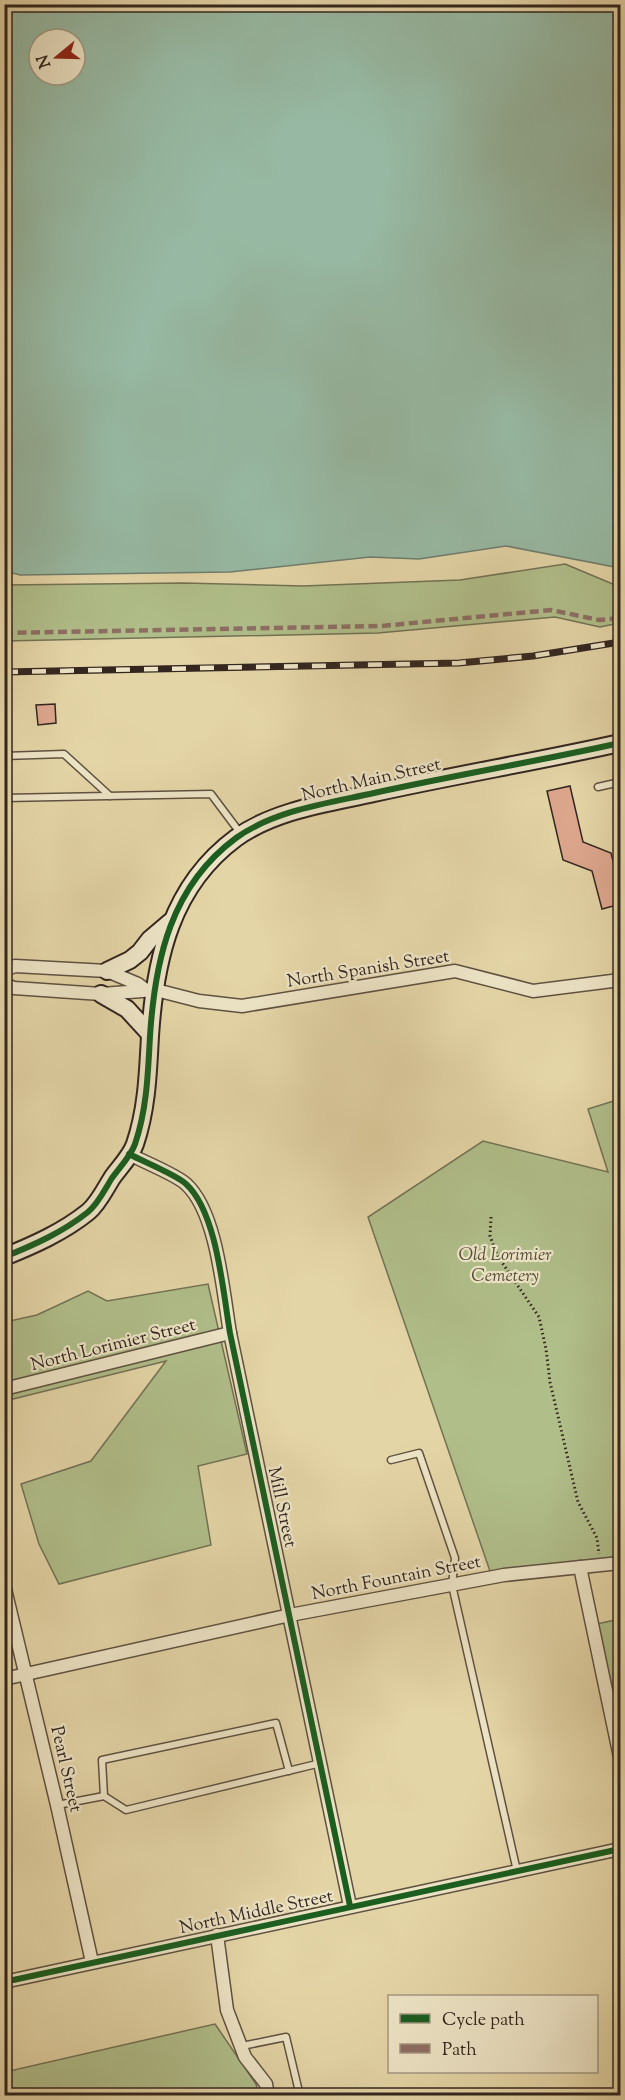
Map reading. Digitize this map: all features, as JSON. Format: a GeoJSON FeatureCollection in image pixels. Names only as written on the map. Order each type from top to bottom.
{"type":"FeatureCollection","features":[{"type":"Feature","properties":{"kind":"main road","name":"North Main Street"},"geometry":{"type":"LineString","coordinates":[[4,1257],[45,1241],[90,1210],[134,1146],[148,1086],[151,990],[171,921],[190,888],[212,859],[242,835],[267,821],[314,807],[441,778],[618,743]]}},
{"type":"Feature","properties":{"kind":"main road"},"geometry":{"type":"LineString","coordinates":[[107,971],[130,960],[171,921]]}},
{"type":"Feature","properties":{"kind":"main road"},"geometry":{"type":"LineString","coordinates":[[101,994],[126,1009],[150,1034]]}},
{"type":"Feature","properties":{"kind":"street"},"geometry":{"type":"LineString","coordinates":[[4,970],[15,966],[107,971],[151,990]]}},
{"type":"Feature","properties":{"kind":"street","name":"North Spanish Street"},"geometry":{"type":"LineString","coordinates":[[151,990],[199,1001],[242,1006],[455,971],[533,991],[621,980]]}},
{"type":"Feature","properties":{"kind":"street"},"geometry":{"type":"LineString","coordinates":[[4,984],[14,988],[101,994],[151,990]]}},
{"type":"Feature","properties":{"kind":"street","name":"Mill Street"},"geometry":{"type":"LineString","coordinates":[[129,1154],[186,1184],[206,1211],[216,1246],[230,1333],[350,1906]]}},
{"type":"Feature","properties":{"kind":"street","name":"North Lorimier Street"},"geometry":{"type":"LineString","coordinates":[[4,1389],[230,1333]]}},
{"type":"Feature","properties":{"kind":"street","name":"North Fountain Street"},"geometry":{"type":"LineString","coordinates":[[4,1679],[290,1615],[504,1575],[621,1563]]}},
{"type":"Feature","properties":{"kind":"street"},"geometry":{"type":"LineString","coordinates":[[580,1567],[621,1757]]}},
{"type":"Feature","properties":{"kind":"street","name":"Pearl Street"},"geometry":{"type":"LineString","coordinates":[[4,1585],[92,1962]]}},
{"type":"Feature","properties":{"kind":"street","name":"North Middle Street"},"geometry":{"type":"LineString","coordinates":[[4,1982],[621,1849]]}},
{"type":"Feature","properties":{"kind":"street"},"geometry":{"type":"LineString","coordinates":[[217,1935],[227,2010],[245,2057],[266,2084],[268,2096]]}},
{"type":"Feature","properties":{"kind":"lane"},"geometry":{"type":"LineString","coordinates":[[618,743],[621,767]]}},
{"type":"Feature","properties":{"kind":"lane"},"geometry":{"type":"LineString","coordinates":[[4,756],[64,754],[111,796]]}},
{"type":"Feature","properties":{"kind":"lane"},"geometry":{"type":"LineString","coordinates":[[598,787],[621,782]]}},
{"type":"Feature","properties":{"kind":"lane"},"geometry":{"type":"LineString","coordinates":[[4,798],[212,794],[242,835]]}},
{"type":"Feature","properties":{"kind":"lane"},"geometry":{"type":"LineString","coordinates":[[391,1460],[419,1453],[455,1558],[452,1585],[517,1871]]}},
{"type":"Feature","properties":{"kind":"lane"},"geometry":{"type":"LineString","coordinates":[[104,1796],[102,1760],[276,1723],[289,1771]]}},
{"type":"Feature","properties":{"kind":"lane"},"geometry":{"type":"LineString","coordinates":[[57,1805],[104,1796],[126,1810],[321,1763]]}},
{"type":"Feature","properties":{"kind":"lane"},"geometry":{"type":"LineString","coordinates":[[242,2046],[286,2037],[300,2096]]}},
{"type":"Feature","properties":{"kind":"path"},"geometry":{"type":"LineString","coordinates":[[491,1217],[490,1236],[497,1255],[539,1317],[550,1382],[578,1502],[597,1538],[601,1565]]}},
{"type":"Feature","properties":{"kind":"green space"},"geometry":{"type":"Polygon","coordinates":[[[565,564],[620,587],[620,623],[600,627],[555,617],[378,633],[5,641],[5,585],[184,583],[303,586],[460,580],[565,564]]]}},
{"type":"Feature","properties":{"kind":"green space","name":"Old Lorimier Cemetery"},"geometry":{"type":"Polygon","coordinates":[[[620,1099],[620,1563],[492,1577],[368,1217],[483,1141],[608,1172],[588,1109],[620,1099]]]}},
{"type":"Feature","properties":{"kind":"green space"},"geometry":{"type":"Polygon","coordinates":[[[208,1284],[247,1454],[198,1466],[211,1545],[59,1584],[39,1544],[21,1484],[91,1461],[166,1361],[5,1401],[5,1322],[37,1315],[88,1291],[107,1301],[208,1284]]]}},
{"type":"Feature","properties":{"kind":"green space"},"geometry":{"type":"Polygon","coordinates":[[[620,1619],[620,1757],[592,1625],[620,1619]]]}},
{"type":"Feature","properties":{"kind":"green space"},"geometry":{"type":"Polygon","coordinates":[[[215,2024],[256,2084],[259,2095],[5,2095],[5,2072],[215,2024]]]}},
{"type":"Feature","properties":{"kind":"shaded area"},"geometry":{"type":"Polygon","coordinates":[[[4,5],[620,5],[620,568],[506,546],[419,559],[370,557],[230,572],[20,575],[5,571],[4,5]]]}},
{"type":"Feature","properties":{"kind":"building"},"geometry":{"type":"Polygon","coordinates":[[[55,704],[56,723],[38,725],[36,705],[55,704]]]}},
{"type":"Feature","properties":{"kind":"building"},"geometry":{"type":"Polygon","coordinates":[[[570,786],[583,842],[611,853],[619,884],[621,884],[621,904],[602,909],[592,871],[563,860],[547,791],[570,786]]]}},
{"type":"Feature","properties":{"kind":"railway"},"geometry":{"type":"LineString","coordinates":[[4,672],[459,663],[533,656],[620,642]]}},
{"type":"Feature","properties":{"kind":"marked path"},"geometry":{"type":"LineString","coordinates":[[4,633],[381,626],[551,610],[599,620],[620,618]]}},
{"type":"Feature","properties":{"kind":"cycle path"},"geometry":{"type":"LineString","coordinates":[[4,1257],[48,1238],[92,1209],[131,1153],[139,1131],[148,1077],[156,979],[170,926],[196,878],[214,857],[236,838],[251,828],[285,814],[321,804],[620,743]]}},
{"type":"Feature","properties":{"kind":"cycle path"},"geometry":{"type":"LineString","coordinates":[[129,1154],[182,1180],[197,1197],[212,1233],[230,1333],[350,1906]]}},
{"type":"Feature","properties":{"kind":"cycle path"},"geometry":{"type":"LineString","coordinates":[[4,1982],[620,1849]]}}]}
